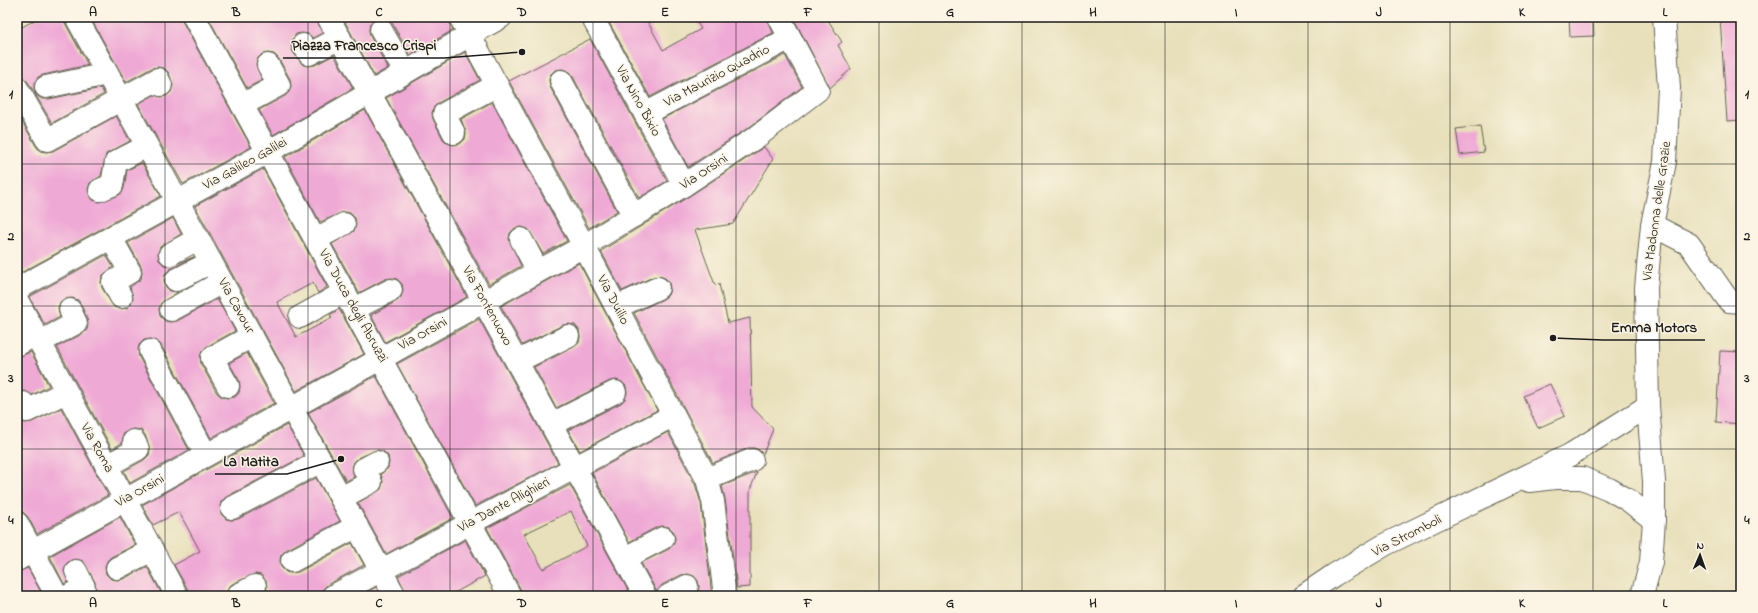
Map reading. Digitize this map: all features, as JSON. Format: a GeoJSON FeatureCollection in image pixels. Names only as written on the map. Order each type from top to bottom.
{"type":"FeatureCollection","features":[{"type":"Feature","properties":{"kind":"street","name":"Via Cavour"},"geometry":{"type":"LineString","coordinates":[[76,17],[395,596]]}},
{"type":"Feature","properties":{"kind":"street","name":"Via Duca degli Abruzzi"},"geometry":{"type":"LineString","coordinates":[[194,17],[381,357],[510,596]]}},
{"type":"Feature","properties":{"kind":"street","name":"Via Galileo Galilei"},"geometry":{"type":"LineString","coordinates":[[17,289],[268,152],[369,93],[404,72],[465,26],[501,17]]}},
{"type":"Feature","properties":{"kind":"street","name":"Via Nino Bixio"},"geometry":{"type":"LineString","coordinates":[[592,17],[684,185]]}},
{"type":"Feature","properties":{"kind":"street"},"geometry":{"type":"LineString","coordinates":[[779,17],[790,38]]}},
{"type":"Feature","properties":{"kind":"street","name":"Via Madonna delle Grazie"},"geometry":{"type":"LineString","coordinates":[[1642,596],[1651,562],[1654,520],[1654,481],[1648,406],[1646,288],[1652,225],[1665,162],[1669,88],[1664,17]]}},
{"type":"Feature","properties":{"kind":"street"},"geometry":{"type":"LineString","coordinates":[[303,45],[308,54],[335,24]]}},
{"type":"Feature","properties":{"kind":"street","name":"Via Fontenuovo"},"geometry":{"type":"LineString","coordinates":[[335,24],[369,93],[518,361],[645,596]]}},
{"type":"Feature","properties":{"kind":"street","name":"Via Duilio"},"geometry":{"type":"LineString","coordinates":[[465,26],[617,307],[707,479],[713,501],[725,596]]}},
{"type":"Feature","properties":{"kind":"street"},"geometry":{"type":"LineString","coordinates":[[382,30],[404,72]]}},
{"type":"Feature","properties":{"kind":"street","name":"Via Maurizio Quadrio"},"geometry":{"type":"LineString","coordinates":[[645,114],[790,38]]}},
{"type":"Feature","properties":{"kind":"street","name":"Via Orsini"},"geometry":{"type":"LineString","coordinates":[[25,556],[292,409],[381,357],[584,246],[684,185],[758,136],[818,90],[790,38]]}},
{"type":"Feature","properties":{"kind":"street"},"geometry":{"type":"LineString","coordinates":[[242,106],[280,85],[268,66]]}},
{"type":"Feature","properties":{"kind":"street"},"geometry":{"type":"LineString","coordinates":[[46,87],[107,74]]}},
{"type":"Feature","properties":{"kind":"street"},"geometry":{"type":"LineString","coordinates":[[17,88],[47,140],[158,79],[161,85]]}},
{"type":"Feature","properties":{"kind":"street"},"geometry":{"type":"LineString","coordinates":[[561,81],[634,216]]}},
{"type":"Feature","properties":{"kind":"street"},"geometry":{"type":"LineString","coordinates":[[454,133],[444,114],[497,85]]}},
{"type":"Feature","properties":{"kind":"street"},"geometry":{"type":"LineString","coordinates":[[100,190],[112,185],[116,162],[147,146]]}},
{"type":"Feature","properties":{"kind":"street"},"geometry":{"type":"LineString","coordinates":[[316,239],[344,224]]}},
{"type":"Feature","properties":{"kind":"street"},"geometry":{"type":"LineString","coordinates":[[1652,225],[1689,244],[1729,301],[1741,302]]}},
{"type":"Feature","properties":{"kind":"street"},"geometry":{"type":"LineString","coordinates":[[111,238],[130,272],[113,282],[121,297]]}},
{"type":"Feature","properties":{"kind":"street"},"geometry":{"type":"LineString","coordinates":[[170,254],[198,239]]}},
{"type":"Feature","properties":{"kind":"street"},"geometry":{"type":"LineString","coordinates":[[521,239],[538,271]]}},
{"type":"Feature","properties":{"kind":"street"},"geometry":{"type":"LineString","coordinates":[[176,280],[211,262]]}},
{"type":"Feature","properties":{"kind":"street"},"geometry":{"type":"LineString","coordinates":[[171,310],[222,282]]}},
{"type":"Feature","properties":{"kind":"street"},"geometry":{"type":"LineString","coordinates":[[617,307],[658,288]]}},
{"type":"Feature","properties":{"kind":"street"},"geometry":{"type":"LineString","coordinates":[[300,317],[349,300],[391,290]]}},
{"type":"Feature","properties":{"kind":"street","name":"Via Roma"},"geometry":{"type":"LineString","coordinates":[[17,300],[177,596]]}},
{"type":"Feature","properties":{"kind":"street"},"geometry":{"type":"LineString","coordinates":[[17,345],[76,323],[70,310]]}},
{"type":"Feature","properties":{"kind":"street"},"geometry":{"type":"LineString","coordinates":[[228,386],[212,358],[252,336]]}},
{"type":"Feature","properties":{"kind":"street"},"geometry":{"type":"LineString","coordinates":[[518,361],[568,336]]}},
{"type":"Feature","properties":{"kind":"street"},"geometry":{"type":"LineString","coordinates":[[150,351],[206,455]]}},
{"type":"Feature","properties":{"kind":"street"},"geometry":{"type":"LineString","coordinates":[[23,403],[27,411],[66,392]]}},
{"type":"Feature","properties":{"kind":"street"},"geometry":{"type":"LineString","coordinates":[[552,424],[615,392]]}},
{"type":"Feature","properties":{"kind":"street","name":"Via Stromboli"},"geometry":{"type":"LineString","coordinates":[[1303,596],[1334,575],[1386,544],[1570,455],[1648,406]]}},
{"type":"Feature","properties":{"kind":"street","name":"Via Dante Alighieri"},"geometry":{"type":"LineString","coordinates":[[333,596],[674,415]]}},
{"type":"Feature","properties":{"kind":"street"},"geometry":{"type":"LineString","coordinates":[[106,466],[138,449],[134,441]]}},
{"type":"Feature","properties":{"kind":"street"},"geometry":{"type":"LineString","coordinates":[[707,479],[752,460]]}},
{"type":"Feature","properties":{"kind":"street"},"geometry":{"type":"LineString","coordinates":[[232,508],[321,461]]}},
{"type":"Feature","properties":{"kind":"street"},"geometry":{"type":"LineString","coordinates":[[341,498],[371,482],[364,469],[377,462]]}},
{"type":"Feature","properties":{"kind":"street"},"geometry":{"type":"LineString","coordinates":[[1514,483],[1555,478],[1582,478],[1609,489],[1628,500],[1654,520]]}},
{"type":"Feature","properties":{"kind":"street"},"geometry":{"type":"LineString","coordinates":[[17,522],[25,556],[57,596]]}},
{"type":"Feature","properties":{"kind":"street"},"geometry":{"type":"LineString","coordinates":[[292,561],[357,526]]}},
{"type":"Feature","properties":{"kind":"street"},"geometry":{"type":"LineString","coordinates":[[625,558],[663,538]]}},
{"type":"Feature","properties":{"kind":"street"},"geometry":{"type":"LineString","coordinates":[[117,568],[152,550]]}},
{"type":"Feature","properties":{"kind":"street"},"geometry":{"type":"LineString","coordinates":[[68,596],[84,587],[76,571]]}},
{"type":"Feature","properties":{"kind":"street"},"geometry":{"type":"LineString","coordinates":[[668,596],[687,586]]}},
{"type":"Feature","properties":{"kind":"building"},"geometry":{"type":"Polygon","coordinates":[[[40,17],[64,17],[65,23],[88,65],[38,77],[34,84],[36,95],[42,99],[49,99],[101,88],[104,94],[52,123],[28,82],[23,77],[17,76],[17,30],[40,17]]]}},
{"type":"Feature","properties":{"kind":"building"},"geometry":{"type":"Polygon","coordinates":[[[90,17],[182,17],[183,23],[251,147],[183,184],[138,104],[154,95],[161,97],[166,96],[171,92],[173,85],[169,73],[164,68],[152,68],[126,82],[90,17]]]}},
{"type":"Feature","properties":{"kind":"building"},"geometry":{"type":"Polygon","coordinates":[[[208,17],[316,17],[322,33],[313,38],[308,34],[296,34],[292,40],[291,46],[293,52],[303,65],[309,66],[315,65],[334,55],[353,88],[273,135],[259,110],[285,96],[289,92],[291,86],[290,79],[279,59],[274,54],[262,54],[258,58],[256,64],[262,80],[247,88],[208,17]]]}},
{"type":"Feature","properties":{"kind":"building"},"geometry":{"type":"Polygon","coordinates":[[[350,17],[448,17],[453,30],[410,55],[392,23],[388,19],[374,19],[370,24],[370,36],[388,68],[374,76],[344,20],[350,17]]]}},
{"type":"Feature","properties":{"kind":"building"},"geometry":{"type":"Polygon","coordinates":[[[606,17],[645,17],[663,50],[701,29],[694,17],[767,17],[773,33],[650,97],[606,17]]]}},
{"type":"Feature","properties":{"kind":"building"},"geometry":{"type":"Polygon","coordinates":[[[793,17],[826,17],[842,42],[838,45],[851,69],[830,88],[793,17]]]}},
{"type":"Feature","properties":{"kind":"building"},"geometry":{"type":"Polygon","coordinates":[[[1569,17],[1593,17],[1594,36],[1570,37],[1569,17]]]}},
{"type":"Feature","properties":{"kind":"building"},"geometry":{"type":"Polygon","coordinates":[[[1720,17],[1741,17],[1741,120],[1727,121],[1720,17]]]}},
{"type":"Feature","properties":{"kind":"building"},"geometry":{"type":"Polygon","coordinates":[[[590,39],[667,181],[639,198],[572,75],[568,71],[562,69],[555,70],[550,75],[550,87],[617,211],[589,228],[509,81],[590,39]]]}},
{"type":"Feature","properties":{"kind":"building"},"geometry":{"type":"Polygon","coordinates":[[[465,52],[480,80],[438,103],[434,107],[432,113],[433,119],[443,139],[447,143],[453,145],[460,144],[465,139],[466,133],[461,119],[492,102],[567,241],[543,254],[528,229],[522,227],[515,228],[510,233],[509,239],[521,266],[489,284],[386,98],[465,52]]]}},
{"type":"Feature","properties":{"kind":"building"},"geometry":{"type":"Polygon","coordinates":[[[785,55],[802,87],[751,126],[688,167],[662,119],[785,55]]]}},
{"type":"Feature","properties":{"kind":"building"},"geometry":{"type":"Polygon","coordinates":[[[365,110],[467,297],[385,342],[371,315],[397,301],[401,297],[403,290],[402,284],[397,279],[385,279],[359,293],[332,244],[354,231],[356,225],[355,218],[350,213],[344,212],[320,222],[285,157],[365,110]]]}},
{"type":"Feature","properties":{"kind":"building"},"geometry":{"type":"Polygon","coordinates":[[[17,113],[36,146],[40,151],[46,152],[53,151],[116,116],[130,141],[106,154],[101,176],[90,183],[88,189],[89,195],[93,200],[99,202],[122,193],[127,170],[142,163],[161,196],[17,275],[17,113]]]}},
{"type":"Feature","properties":{"kind":"building"},"geometry":{"type":"Polygon","coordinates":[[[1480,126],[1484,152],[1460,155],[1456,129],[1480,126]]]}},
{"type":"Feature","properties":{"kind":"building"},"geometry":{"type":"Polygon","coordinates":[[[764,147],[773,159],[733,224],[695,230],[715,285],[719,284],[728,323],[750,318],[752,407],[773,429],[763,454],[754,448],[748,448],[713,463],[634,313],[668,295],[670,289],[669,282],[665,278],[659,276],[653,277],[622,291],[601,251],[764,147]]]}},
{"type":"Feature","properties":{"kind":"building"},"geometry":{"type":"Polygon","coordinates":[[[263,169],[327,287],[318,293],[313,283],[277,302],[296,337],[332,318],[330,315],[339,309],[364,354],[296,391],[195,206],[263,169]]]}},
{"type":"Feature","properties":{"kind":"building"},"geometry":{"type":"Polygon","coordinates":[[[173,218],[181,234],[160,247],[158,253],[159,260],[164,265],[170,266],[194,257],[170,269],[165,274],[165,286],[170,291],[178,292],[161,303],[159,309],[160,316],[165,321],[177,321],[217,299],[235,331],[206,347],[202,351],[200,357],[201,364],[217,393],[222,397],[235,397],[239,393],[239,380],[229,363],[247,353],[274,403],[211,438],[161,345],[157,341],[151,339],[144,340],[139,345],[139,357],[189,450],[130,483],[124,471],[144,460],[149,455],[150,449],[145,435],[141,430],[129,430],[123,434],[122,443],[112,449],[57,347],[87,330],[87,318],[81,305],[78,300],[72,298],[64,299],[60,302],[58,308],[60,317],[45,325],[29,297],[106,255],[113,267],[102,276],[102,288],[114,307],[120,309],[127,308],[131,304],[133,298],[130,287],[141,279],[142,272],[141,266],[128,243],[173,218]]]}},
{"type":"Feature","properties":{"kind":"building"},"geometry":{"type":"Polygon","coordinates":[[[579,263],[657,410],[580,451],[568,430],[621,403],[625,399],[627,393],[626,386],[622,382],[616,380],[610,381],[556,408],[534,367],[579,343],[579,330],[575,325],[563,325],[522,345],[501,306],[579,263]]]}},
{"type":"Feature","properties":{"kind":"building"},"geometry":{"type":"Polygon","coordinates":[[[479,319],[558,463],[475,506],[397,364],[479,319]]]}},
{"type":"Feature","properties":{"kind":"building"},"geometry":{"type":"Polygon","coordinates":[[[1720,351],[1741,352],[1741,424],[1716,422],[1720,351]]]}},
{"type":"Feature","properties":{"kind":"building"},"geometry":{"type":"Polygon","coordinates":[[[31,352],[49,386],[32,395],[24,391],[17,392],[17,357],[31,352]]]}},
{"type":"Feature","properties":{"kind":"building"},"geometry":{"type":"Polygon","coordinates":[[[376,376],[453,518],[386,554],[358,503],[381,489],[383,482],[381,474],[388,468],[388,456],[383,451],[377,450],[358,458],[354,462],[352,468],[354,477],[346,481],[308,413],[376,376]]]}},
{"type":"Feature","properties":{"kind":"building"},"geometry":{"type":"Polygon","coordinates":[[[1550,384],[1565,416],[1538,428],[1523,396],[1550,384]]]}},
{"type":"Feature","properties":{"kind":"building"},"geometry":{"type":"Polygon","coordinates":[[[61,408],[108,495],[37,534],[28,517],[23,512],[17,511],[17,418],[20,422],[32,422],[61,408]]]}},
{"type":"Feature","properties":{"kind":"building"},"geometry":{"type":"Polygon","coordinates":[[[287,425],[304,456],[226,497],[221,502],[221,514],[226,519],[238,519],[316,478],[340,521],[286,550],[281,555],[281,567],[286,572],[298,572],[352,543],[364,565],[327,585],[322,590],[321,596],[262,596],[266,592],[266,581],[261,575],[255,574],[232,584],[228,588],[226,596],[189,596],[188,590],[174,565],[200,551],[179,512],[153,525],[142,505],[287,425]]]}},
{"type":"Feature","properties":{"kind":"building"},"geometry":{"type":"Polygon","coordinates":[[[668,432],[695,484],[701,503],[712,596],[694,596],[698,592],[698,581],[694,576],[688,574],[681,575],[662,585],[657,592],[641,563],[669,549],[673,545],[675,539],[674,532],[669,527],[657,527],[629,542],[592,473],[668,432]]]}},
{"type":"Feature","properties":{"kind":"building"},"geometry":{"type":"Polygon","coordinates":[[[757,472],[750,490],[750,587],[737,588],[722,486],[757,472]]]}},
{"type":"Feature","properties":{"kind":"building"},"geometry":{"type":"Polygon","coordinates":[[[570,485],[631,596],[522,596],[521,590],[487,528],[570,485]],[[571,511],[524,534],[543,569],[587,546],[571,511]]]}},
{"type":"Feature","properties":{"kind":"building"},"geometry":{"type":"Polygon","coordinates":[[[120,517],[135,545],[111,557],[107,561],[105,567],[106,574],[111,579],[123,579],[147,567],[163,596],[92,596],[96,588],[95,582],[83,561],[76,559],[71,560],[66,564],[64,571],[68,582],[64,584],[50,556],[120,517]]]}},
{"type":"Feature","properties":{"kind":"building"},"geometry":{"type":"Polygon","coordinates":[[[465,540],[485,576],[449,596],[407,596],[398,576],[465,540]]]}},
{"type":"Feature","properties":{"kind":"building"},"geometry":{"type":"Polygon","coordinates":[[[28,568],[43,596],[17,596],[17,572],[28,568]]]}},
{"type":"Feature","properties":{"kind":"building"},"geometry":{"type":"Polygon","coordinates":[[[376,587],[381,596],[360,596],[376,587]]]}},
{"type":"Feature","properties":{"kind":"place","name":"Piazza Francesco Crispi"},"geometry":{"type":"Point","coordinates":[522,52]}},
{"type":"Feature","properties":{"kind":"place","name":"Emma Motors"},"geometry":{"type":"Point","coordinates":[1553,338]}},
{"type":"Feature","properties":{"kind":"place","name":"La Matita"},"geometry":{"type":"Point","coordinates":[341,459]}}]}
